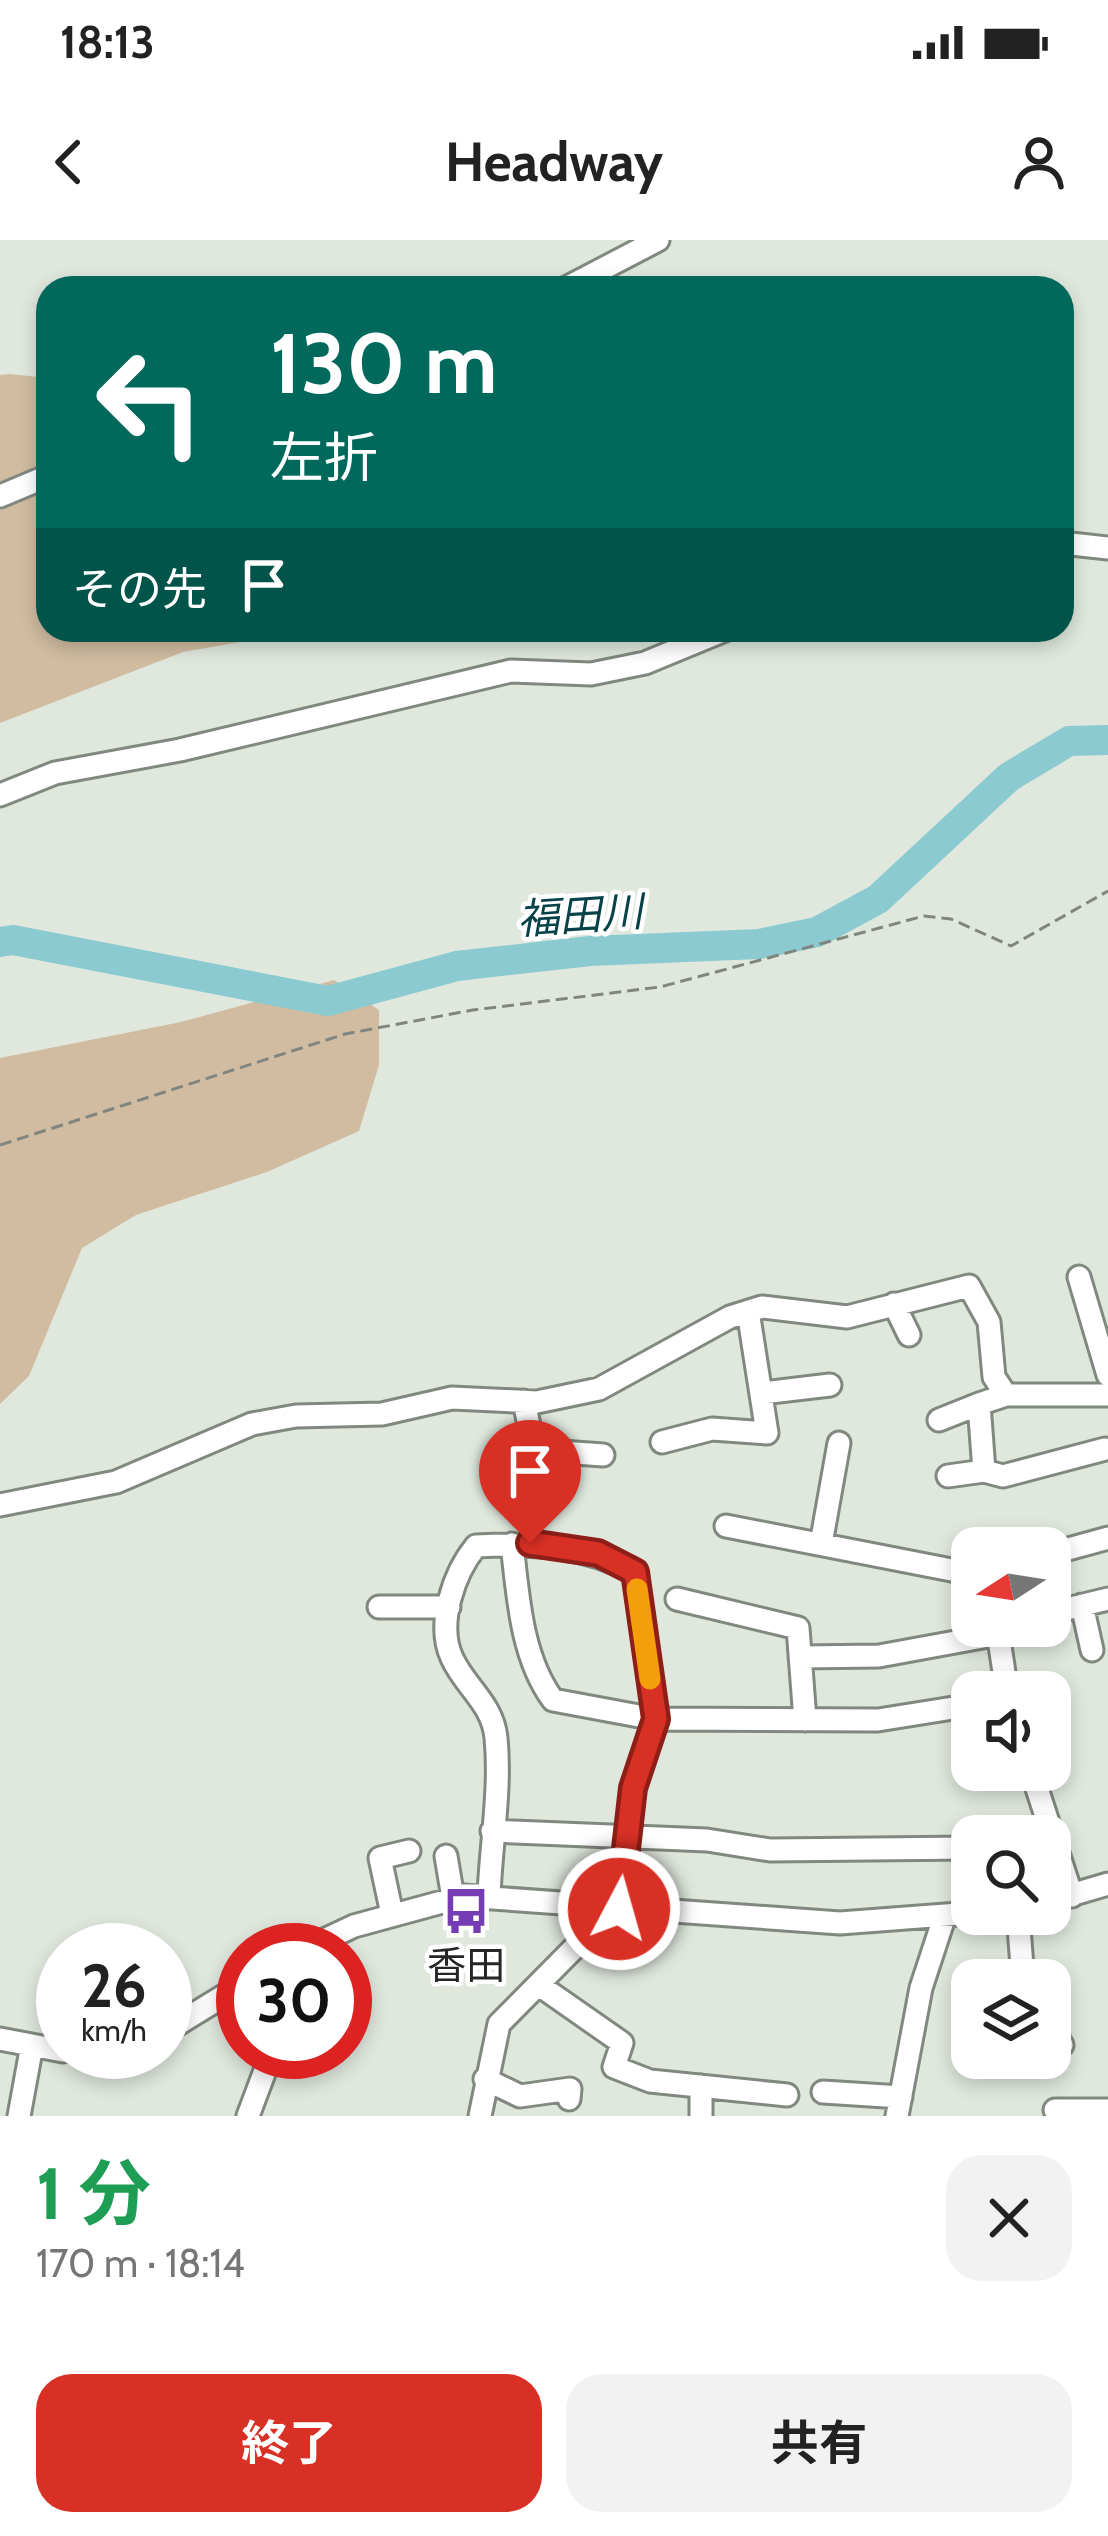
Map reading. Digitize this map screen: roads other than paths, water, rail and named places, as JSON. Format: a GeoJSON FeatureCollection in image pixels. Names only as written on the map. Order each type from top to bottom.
{"type":"FeatureCollection","features":[{"type":"Feature","properties":{"kind":"street"},"geometry":{"type":"LineString","coordinates":[[589,276],[658,240]]}},
{"type":"Feature","properties":{"kind":"street"},"geometry":{"type":"LineString","coordinates":[[0,496],[36,481]]}},
{"type":"Feature","properties":{"kind":"street"},"geometry":{"type":"LineString","coordinates":[[1074,544],[1108,548]]}},
{"type":"Feature","properties":{"kind":"street"},"geometry":{"type":"LineString","coordinates":[[0,795],[55,773],[180,750],[511,670],[591,674],[645,663],[696,642]]}},
{"type":"Feature","properties":{"kind":"street"},"geometry":{"type":"LineString","coordinates":[[1079,1277],[1108,1375]]}},
{"type":"Feature","properties":{"kind":"street"},"geometry":{"type":"LineString","coordinates":[[0,1505],[116,1482],[252,1424],[296,1416],[382,1414],[452,1398],[524,1401],[599,1388],[762,1307],[847,1317],[968,1286],[988,1322],[994,1377],[1006,1395]]}},
{"type":"Feature","properties":{"kind":"street"},"geometry":{"type":"LineString","coordinates":[[894,1304],[909,1335]]}},
{"type":"Feature","properties":{"kind":"street"},"geometry":{"type":"LineString","coordinates":[[662,1442],[712,1429],[767,1433],[748,1312]]}},
{"type":"Feature","properties":{"kind":"street"},"geometry":{"type":"LineString","coordinates":[[762,1394],[830,1385]]}},
{"type":"Feature","properties":{"kind":"street"},"geometry":{"type":"LineString","coordinates":[[939,1420],[1006,1395],[1108,1395]]}},
{"type":"Feature","properties":{"kind":"street"},"geometry":{"type":"LineString","coordinates":[[524,1401],[533,1450],[604,1455]]}},
{"type":"Feature","properties":{"kind":"street"},"geometry":{"type":"LineString","coordinates":[[979,1404],[984,1472]]}},
{"type":"Feature","properties":{"kind":"street"},"geometry":{"type":"LineString","coordinates":[[821,1544],[839,1443]]}},
{"type":"Feature","properties":{"kind":"street"},"geometry":{"type":"LineString","coordinates":[[948,1476],[984,1472],[1003,1476],[1105,1449]]}},
{"type":"Feature","properties":{"kind":"street"},"geometry":{"type":"LineString","coordinates":[[726,1526],[951,1570]]}},
{"type":"Feature","properties":{"kind":"street"},"geometry":{"type":"LineString","coordinates":[[1071,1548],[1108,1538]]}},
{"type":"Feature","properties":{"kind":"street"},"geometry":{"type":"LineString","coordinates":[[512,1544],[520,1606],[538,1681],[553,1700],[656,1719],[878,1720],[951,1709]]}},
{"type":"Feature","properties":{"kind":"street"},"geometry":{"type":"LineString","coordinates":[[479,2116],[499,2024],[593,1928],[619,1909],[633,1788],[656,1719],[635,1572],[598,1553],[512,1544],[476,1546],[460,1565],[449,1607],[450,1655],[490,1712],[496,1738],[489,1895]]}},
{"type":"Feature","properties":{"kind":"street"},"geometry":{"type":"LineString","coordinates":[[677,1599],[797,1628],[805,1720]]}},
{"type":"Feature","properties":{"kind":"street"},"geometry":{"type":"LineString","coordinates":[[1071,1607],[1108,1599]]}},
{"type":"Feature","properties":{"kind":"street"},"geometry":{"type":"LineString","coordinates":[[1082,1605],[1092,1651]]}},
{"type":"Feature","properties":{"kind":"street"},"geometry":{"type":"LineString","coordinates":[[379,1607],[449,1607]]}},
{"type":"Feature","properties":{"kind":"street"},"geometry":{"type":"LineString","coordinates":[[800,1657],[879,1656],[951,1640]]}},
{"type":"Feature","properties":{"kind":"street"},"geometry":{"type":"LineString","coordinates":[[492,1831],[628,1834],[770,1850],[951,1848]]}},
{"type":"Feature","properties":{"kind":"street"},"geometry":{"type":"LineString","coordinates":[[392,1914],[380,1858],[410,1851]]}},
{"type":"Feature","properties":{"kind":"street"},"geometry":{"type":"LineString","coordinates":[[446,1856],[453,1898]]}},
{"type":"Feature","properties":{"kind":"street"},"geometry":{"type":"LineString","coordinates":[[1071,1895],[1108,1884]]}},
{"type":"Feature","properties":{"kind":"street"},"geometry":{"type":"LineString","coordinates":[[364,1923],[453,1898],[489,1895],[619,1909],[840,1923],[951,1915]]}},
{"type":"Feature","properties":{"kind":"street"},"geometry":{"type":"LineString","coordinates":[[823,2092],[899,2107],[921,1988],[945,1915]]}},
{"type":"Feature","properties":{"kind":"street"},"geometry":{"type":"LineString","coordinates":[[539,1984],[622,2043],[614,2068],[650,2081],[787,2095]]}},
{"type":"Feature","properties":{"kind":"street"},"geometry":{"type":"LineString","coordinates":[[0,2039],[36,2046]]}},
{"type":"Feature","properties":{"kind":"street"},"geometry":{"type":"LineString","coordinates":[[19,2116],[32,2045]]}},
{"type":"Feature","properties":{"kind":"street"},"geometry":{"type":"LineString","coordinates":[[248,2116],[262,2079]]}},
{"type":"Feature","properties":{"kind":"street"},"geometry":{"type":"LineString","coordinates":[[484,2079],[520,2096],[570,2090],[569,2099]]}},
{"type":"Feature","properties":{"kind":"street"},"geometry":{"type":"LineString","coordinates":[[700,2116],[701,2086]]}},
{"type":"Feature","properties":{"kind":"street"},"geometry":{"type":"LineString","coordinates":[[762,2092],[762,2116]]}},
{"type":"Feature","properties":{"kind":"street"},"geometry":{"type":"LineString","coordinates":[[1063,2105],[1108,2110]]}},
{"type":"Feature","properties":{"kind":"waterway","name":"福田川"},"geometry":{"type":"LineString","coordinates":[[0,942],[13,940],[328,1001],[457,966],[590,951],[759,944],[817,932],[878,899],[1009,777],[1069,741],[1108,740]]}},
{"type":"Feature","properties":{"kind":"place","name":"香田"},"geometry":{"type":"Point","coordinates":[466,1911]}}]}
